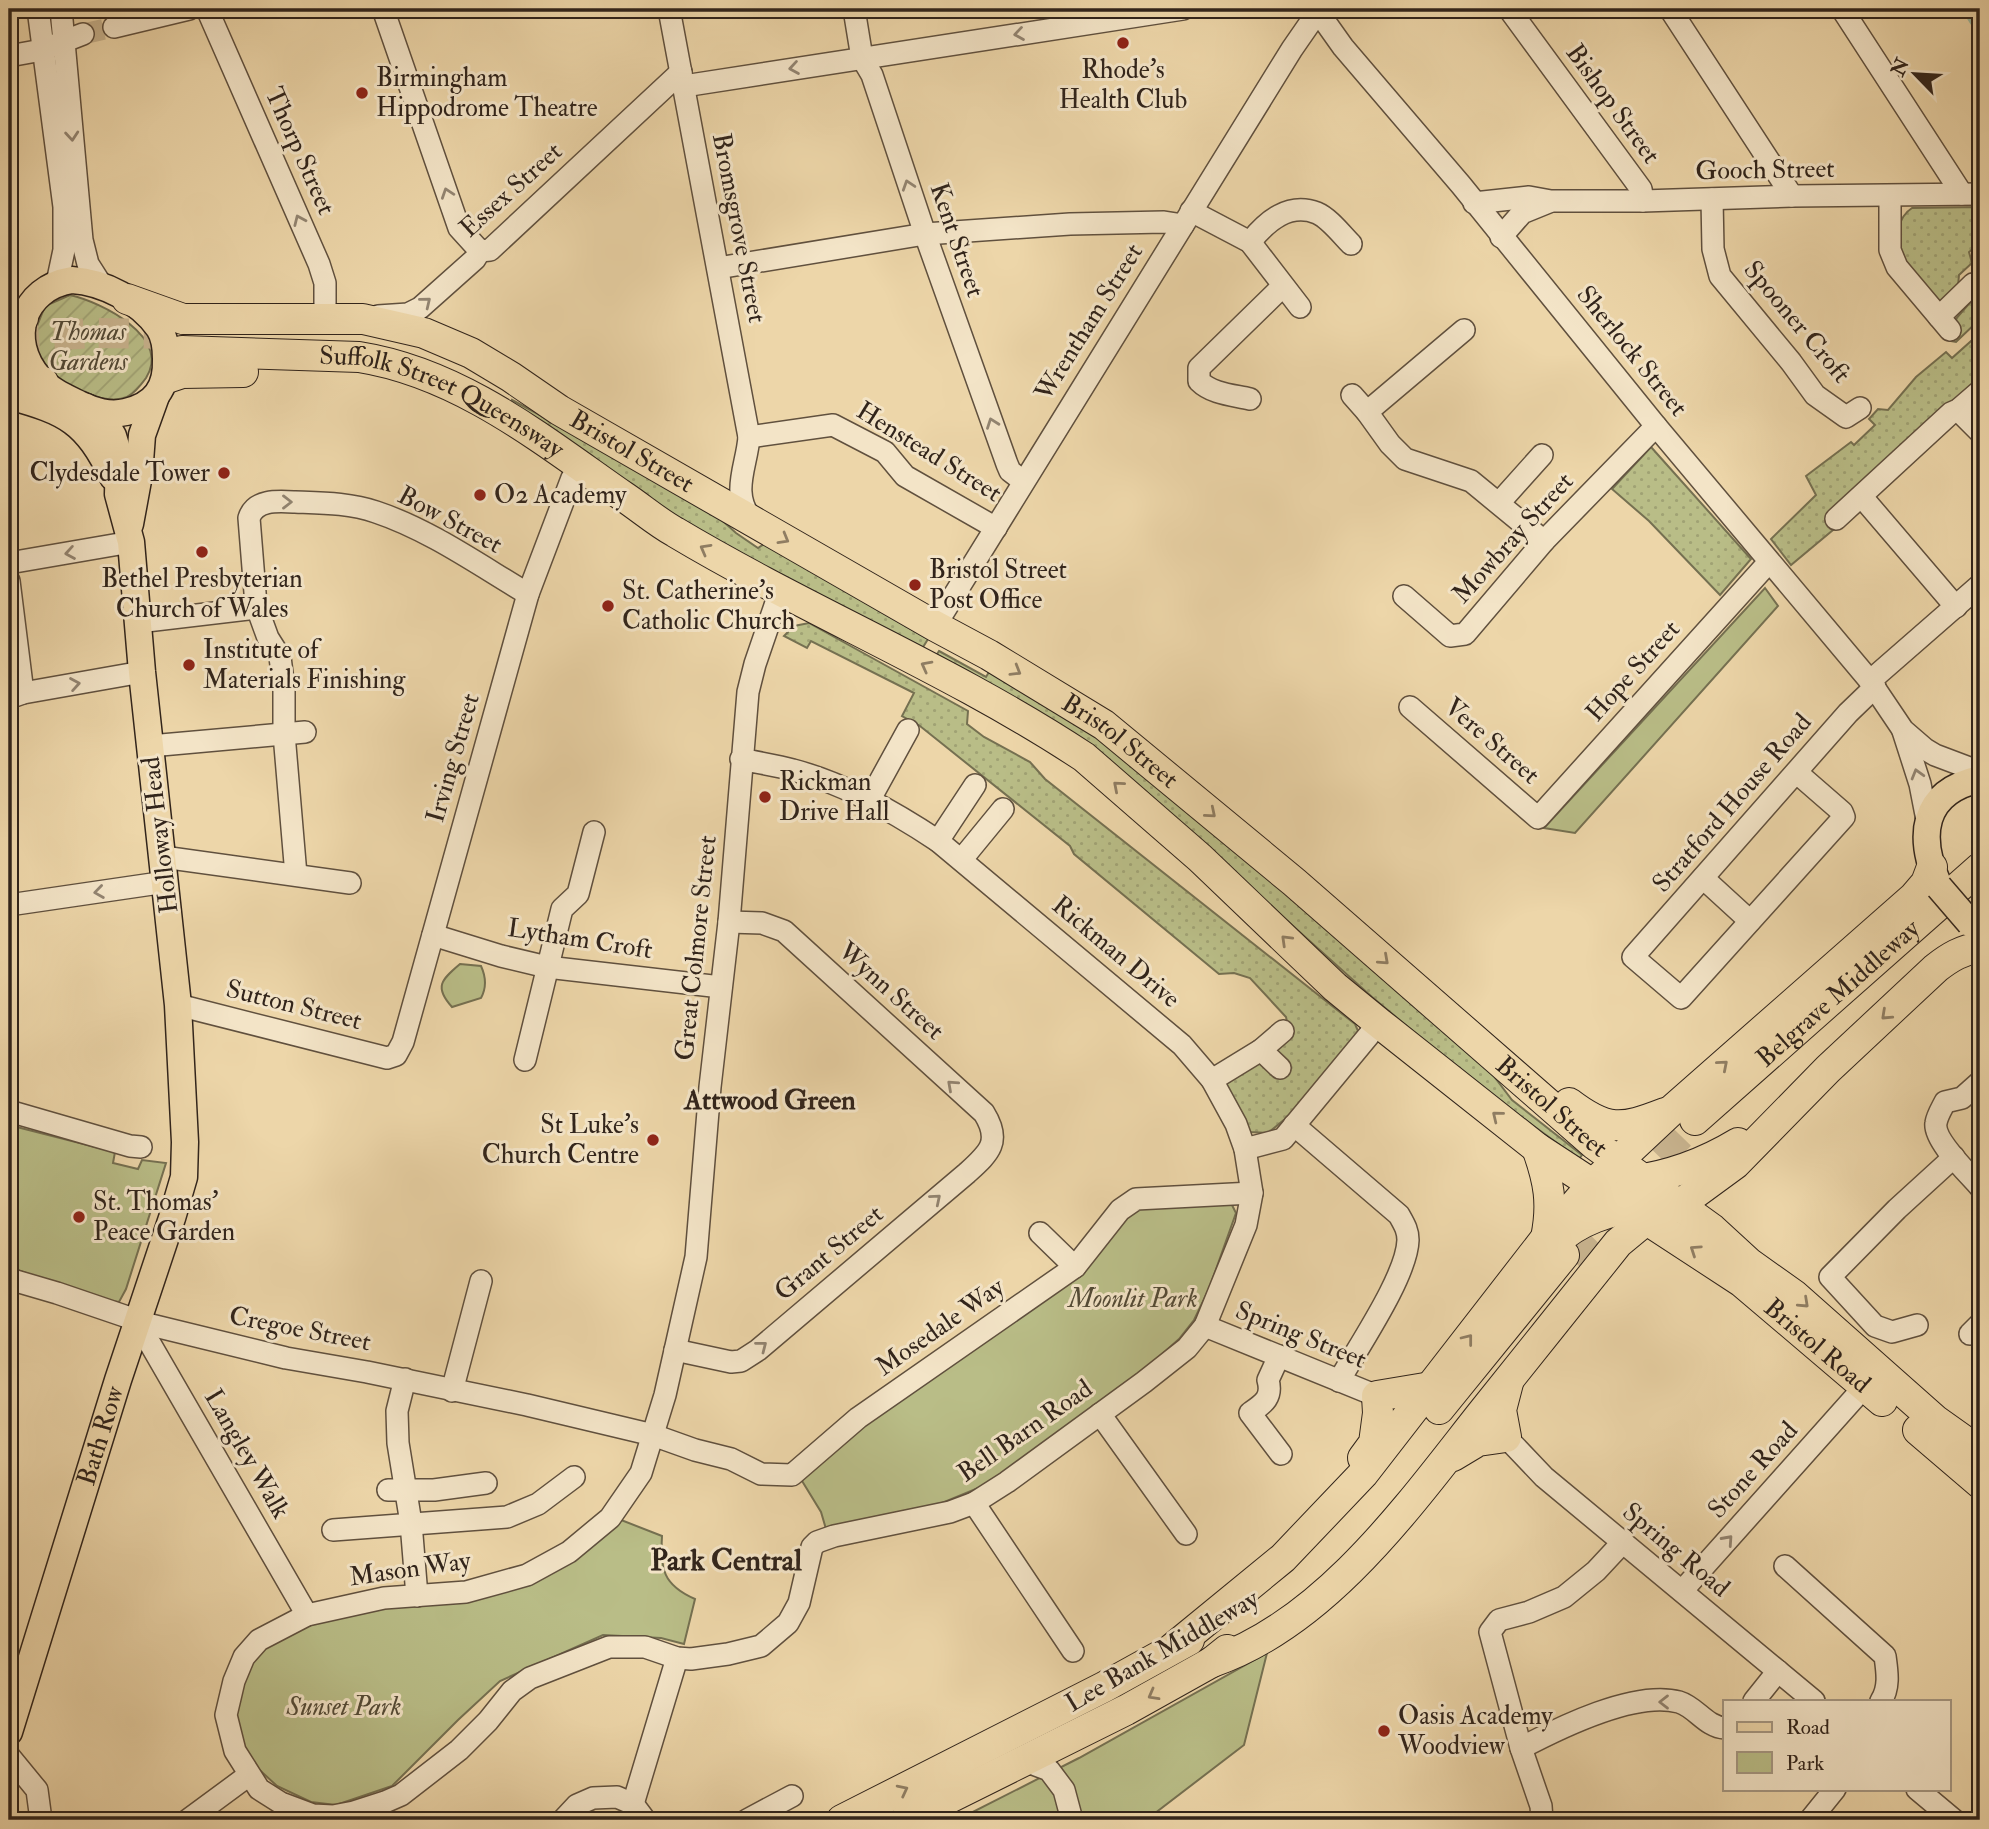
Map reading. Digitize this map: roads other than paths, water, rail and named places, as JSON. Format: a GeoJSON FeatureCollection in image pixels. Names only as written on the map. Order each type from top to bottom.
{"type":"FeatureCollection","features":[{"type":"Feature","properties":{"kind":"highway"},"geometry":{"type":"LineString","coordinates":[[114,293],[183,319],[363,320],[424,333],[448,342],[510,377],[559,410]]}},
{"type":"Feature","properties":{"kind":"highway","name":"Suffolk Street Queensway"},"geometry":{"type":"LineString","coordinates":[[559,410],[390,341],[367,337],[183,342],[385,361],[450,384],[483,401],[544,440],[673,531]]}},
{"type":"Feature","properties":{"kind":"highway"},"geometry":{"type":"LineString","coordinates":[[162,387],[190,372],[350,372],[377,376],[406,385],[467,411],[572,478],[643,519],[673,531]]}},
{"type":"Feature","properties":{"kind":"highway"},"geometry":{"type":"LineString","coordinates":[[9,382],[43,382]]}},
{"type":"Feature","properties":{"kind":"highway","name":"Bristol Street"},"geometry":{"type":"LineString","coordinates":[[559,410],[989,655],[1104,725],[1294,882],[1594,1144],[1634,1192]]}},
{"type":"Feature","properties":{"kind":"highway","name":"Bristol Street"},"geometry":{"type":"LineString","coordinates":[[673,531],[780,591],[1006,708],[1084,757],[1200,858],[1335,987],[1537,1148],[1592,1185],[1634,1192]]}},
{"type":"Feature","properties":{"kind":"highway","name":"Belgrave Middleway"},"geometry":{"type":"LineString","coordinates":[[1692,1120],[1980,868]]}},
{"type":"Feature","properties":{"kind":"highway"},"geometry":{"type":"LineString","coordinates":[[1571,1251],[1618,1243],[1634,1192],[1692,1120],[1926,883],[1936,877]]}},
{"type":"Feature","properties":{"kind":"highway","name":"Belgrave Middleway"},"geometry":{"type":"LineString","coordinates":[[1692,1120],[1980,892]]}},
{"type":"Feature","properties":{"kind":"highway"},"geometry":{"type":"LineString","coordinates":[[1444,1461],[1478,1441],[1506,1437],[1501,1410],[1509,1380],[1571,1251],[1592,1185],[1634,1192],[1679,1205],[1735,1164],[1781,1116],[1936,968],[1951,956],[1968,949],[1977,934]]}},
{"type":"Feature","properties":{"kind":"highway"},"geometry":{"type":"LineString","coordinates":[[1503,1066],[1540,1081],[1586,1115],[1608,1126],[1692,1120]]}},
{"type":"Feature","properties":{"kind":"highway"},"geometry":{"type":"LineString","coordinates":[[1173,1648],[1283,1558],[1363,1474],[1505,1291],[1571,1251],[1598,1216],[1634,1192],[1677,1171],[1717,1156],[1781,1116]]}},
{"type":"Feature","properties":{"kind":"highway"},"geometry":{"type":"LineString","coordinates":[[1537,1148],[1546,1172],[1551,1215],[1571,1251]]}},
{"type":"Feature","properties":{"kind":"highway"},"geometry":{"type":"LineString","coordinates":[[1735,1164],[1717,1206],[1714,1224],[1749,1263]]}},
{"type":"Feature","properties":{"kind":"highway","name":"Bristol Road"},"geometry":{"type":"LineString","coordinates":[[1634,1192],[1980,1483]]}},
{"type":"Feature","properties":{"kind":"highway","name":"Bristol Road"},"geometry":{"type":"LineString","coordinates":[[1679,1205],[1712,1229],[1749,1263],[1794,1295],[1934,1420],[1980,1452]]}},
{"type":"Feature","properties":{"kind":"highway","name":"Lee Bank Middleway"},"geometry":{"type":"LineString","coordinates":[[842,1820],[1104,1687],[1233,1616],[1306,1563],[1358,1509],[1571,1251]]}},
{"type":"Feature","properties":{"kind":"highway","name":"Lee Bank Middleway"},"geometry":{"type":"LineString","coordinates":[[905,1820],[1126,1710],[1212,1662],[1314,1581],[1364,1529],[1571,1251]]}},
{"type":"Feature","properties":{"kind":"highway"},"geometry":{"type":"LineString","coordinates":[[1212,1662],[1235,1654],[1295,1617],[1343,1578],[1444,1461],[1509,1380]]}},
{"type":"Feature","properties":{"kind":"highway"},"geometry":{"type":"LineString","coordinates":[[1283,1558],[1374,1443],[1377,1396],[1431,1387]]}},
{"type":"Feature","properties":{"kind":"main road"},"geometry":{"type":"LineString","coordinates":[[84,281],[114,293],[149,317],[161,332],[166,348],[162,387],[143,405],[124,412],[98,412],[58,393],[43,382],[31,368],[16,319],[32,302],[57,283],[84,281]]}},
{"type":"Feature","properties":{"kind":"main road","name":"Holloway Head"},"geometry":{"type":"LineString","coordinates":[[130,536],[142,435],[162,387]]}},
{"type":"Feature","properties":{"kind":"main road"},"geometry":{"type":"LineString","coordinates":[[9,396],[47,406],[71,418],[96,443],[117,484]]}},
{"type":"Feature","properties":{"kind":"main road","name":"Holloway Head"},"geometry":{"type":"LineString","coordinates":[[86,407],[107,426],[113,436],[119,456],[118,494],[130,536],[178,1006],[186,1142]]}},
{"type":"Feature","properties":{"kind":"main road"},"geometry":{"type":"LineString","coordinates":[[1977,934],[1936,877],[1927,838],[1927,820],[1947,792],[1956,786],[1980,779]]}},
{"type":"Feature","properties":{"kind":"main road","name":"Bath Row"},"geometry":{"type":"LineString","coordinates":[[9,1731],[184,1177],[186,1142]]}},
{"type":"Feature","properties":{"kind":"street"},"geometry":{"type":"LineString","coordinates":[[37,9],[64,207],[64,250],[57,283]]}},
{"type":"Feature","properties":{"kind":"street"},"geometry":{"type":"LineString","coordinates":[[61,9],[73,37],[82,240],[88,264],[114,293]]}},
{"type":"Feature","properties":{"kind":"street"},"geometry":{"type":"LineString","coordinates":[[114,27],[189,9]]}},
{"type":"Feature","properties":{"kind":"street","name":"Thorp Street"},"geometry":{"type":"LineString","coordinates":[[206,9],[319,264],[326,283],[325,319]]}},
{"type":"Feature","properties":{"kind":"street"},"geometry":{"type":"LineString","coordinates":[[383,9],[458,228],[480,251]]}},
{"type":"Feature","properties":{"kind":"street","name":"Bromsgrove Street"},"geometry":{"type":"LineString","coordinates":[[669,9],[749,437],[740,489],[741,502],[754,521]]}},
{"type":"Feature","properties":{"kind":"street","name":"Kent Street"},"geometry":{"type":"LineString","coordinates":[[854,9],[862,58],[872,75],[1007,464],[1020,487]]}},
{"type":"Feature","properties":{"kind":"street"},"geometry":{"type":"LineString","coordinates":[[683,79],[862,58],[1183,9]]}},
{"type":"Feature","properties":{"kind":"street","name":"Bishop Street"},"geometry":{"type":"LineString","coordinates":[[1509,9],[1641,189],[1643,201]]}},
{"type":"Feature","properties":{"kind":"street"},"geometry":{"type":"LineString","coordinates":[[1670,9],[1792,196]]}},
{"type":"Feature","properties":{"kind":"street"},"geometry":{"type":"LineString","coordinates":[[1842,9],[1971,194]]}},
{"type":"Feature","properties":{"kind":"street","name":"Sherlock Street"},"geometry":{"type":"LineString","coordinates":[[1321,11],[1343,47],[1873,684],[1903,730],[1920,783],[1927,820]]}},
{"type":"Feature","properties":{"kind":"street","name":"Wrentham Street"},"geometry":{"type":"LineString","coordinates":[[935,626],[1292,49],[1321,11]]}},
{"type":"Feature","properties":{"kind":"street"},"geometry":{"type":"LineString","coordinates":[[9,57],[42,50],[73,37]]}},
{"type":"Feature","properties":{"kind":"street"},"geometry":{"type":"LineString","coordinates":[[1292,49],[1316,39],[1343,47]]}},
{"type":"Feature","properties":{"kind":"street","name":"Essex Street"},"geometry":{"type":"LineString","coordinates":[[363,320],[390,314],[408,314],[420,308],[475,259],[480,251],[490,250],[683,79]]}},
{"type":"Feature","properties":{"kind":"street","name":"Gooch Street"},"geometry":{"type":"LineString","coordinates":[[1474,203],[1529,197],[1551,201],[1643,201],[1971,194]]}},
{"type":"Feature","properties":{"kind":"street"},"geometry":{"type":"LineString","coordinates":[[1890,197],[1890,250],[1893,259],[1945,324],[1973,284]]}},
{"type":"Feature","properties":{"kind":"street","name":"Spooner Croft"},"geometry":{"type":"LineString","coordinates":[[1712,199],[1713,249],[1720,276],[1815,395],[1846,417],[1860,408]]}},
{"type":"Feature","properties":{"kind":"street","name":"Gooch Street"},"geometry":{"type":"LineString","coordinates":[[1501,237],[1522,213],[1551,201]]}},
{"type":"Feature","properties":{"kind":"street"},"geometry":{"type":"LineString","coordinates":[[1250,242],[1262,227],[1290,210],[1319,214],[1351,244]]}},
{"type":"Feature","properties":{"kind":"street"},"geometry":{"type":"LineString","coordinates":[[718,268],[925,234],[1084,223],[1164,222],[1187,218],[1250,242],[1300,307]]}},
{"type":"Feature","properties":{"kind":"street"},"geometry":{"type":"LineString","coordinates":[[1250,399],[1205,387],[1199,381],[1199,368],[1282,287]]}},
{"type":"Feature","properties":{"kind":"street"},"geometry":{"type":"LineString","coordinates":[[1367,412],[1464,330]]}},
{"type":"Feature","properties":{"kind":"street"},"geometry":{"type":"LineString","coordinates":[[1836,519],[1951,413],[1980,391]]}},
{"type":"Feature","properties":{"kind":"street"},"geometry":{"type":"LineString","coordinates":[[1352,396],[1405,459],[1471,481],[1544,541]]}},
{"type":"Feature","properties":{"kind":"street"},"geometry":{"type":"LineString","coordinates":[[1958,410],[1980,432]]}},
{"type":"Feature","properties":{"kind":"street","name":"Henstead Street"},"geometry":{"type":"LineString","coordinates":[[749,437],[833,425],[885,452],[905,476],[996,527]]}},
{"type":"Feature","properties":{"kind":"street","name":"Mowbray Street"},"geometry":{"type":"LineString","coordinates":[[1404,596],[1450,636],[1465,634],[1544,541],[1656,426]]}},
{"type":"Feature","properties":{"kind":"street"},"geometry":{"type":"LineString","coordinates":[[1499,503],[1542,455]]}},
{"type":"Feature","properties":{"kind":"street"},"geometry":{"type":"LineString","coordinates":[[696,488],[714,486],[725,481],[735,473],[745,458]]}},
{"type":"Feature","properties":{"kind":"street","name":"Irving Street"},"geometry":{"type":"LineString","coordinates":[[396,1055],[403,1042],[528,594],[572,478]]}},
{"type":"Feature","properties":{"kind":"street"},"geometry":{"type":"LineString","coordinates":[[1862,497],[1956,607]]}},
{"type":"Feature","properties":{"kind":"street","name":"Bow Street"},"geometry":{"type":"LineString","coordinates":[[256,605],[249,518],[251,510],[259,504],[281,502],[333,503],[373,511],[412,526],[528,594]]}},
{"type":"Feature","properties":{"kind":"street"},"geometry":{"type":"LineString","coordinates":[[9,563],[130,536]]}},
{"type":"Feature","properties":{"kind":"street","name":"Hope Street"},"geometry":{"type":"LineString","coordinates":[[1538,818],[1769,562]]}},
{"type":"Feature","properties":{"kind":"street"},"geometry":{"type":"LineString","coordinates":[[9,581],[16,695],[142,671]]}},
{"type":"Feature","properties":{"kind":"street","name":"Stratford House Road"},"geometry":{"type":"LineString","coordinates":[[1750,921],[1681,998],[1633,957],[1873,684],[1979,588]]}},
{"type":"Feature","properties":{"kind":"street","name":"Great Colmore Street"},"geometry":{"type":"LineString","coordinates":[[653,1435],[696,1256],[729,922],[748,692],[780,591]]}},
{"type":"Feature","properties":{"kind":"street"},"geometry":{"type":"LineString","coordinates":[[138,622],[248,609],[256,605],[278,643],[284,689],[294,733],[296,875]]}},
{"type":"Feature","properties":{"kind":"street","name":"Vere Street"},"geometry":{"type":"LineString","coordinates":[[1410,707],[1538,818]]}},
{"type":"Feature","properties":{"kind":"street"},"geometry":{"type":"LineString","coordinates":[[869,801],[908,730]]}},
{"type":"Feature","properties":{"kind":"street","name":"Sherlock Street"},"geometry":{"type":"LineString","coordinates":[[1903,730],[1935,755],[1980,772]]}},
{"type":"Feature","properties":{"kind":"street"},"geometry":{"type":"LineString","coordinates":[[150,746],[294,733]]}},
{"type":"Feature","properties":{"kind":"street","name":"Rickman Drive"},"geometry":{"type":"LineString","coordinates":[[741,759],[794,770],[869,801],[915,825],[938,841],[1182,1045],[1212,1080],[1236,1124],[1245,1149]]}},
{"type":"Feature","properties":{"kind":"street"},"geometry":{"type":"LineString","coordinates":[[1703,878],[1750,921],[1844,817],[1842,812],[1796,772]]}},
{"type":"Feature","properties":{"kind":"street"},"geometry":{"type":"LineString","coordinates":[[938,841],[975,785]]}},
{"type":"Feature","properties":{"kind":"street"},"geometry":{"type":"LineString","coordinates":[[961,859],[1003,809]]}},
{"type":"Feature","properties":{"kind":"street"},"geometry":{"type":"LineString","coordinates":[[525,1060],[562,909],[578,894],[594,832]]}},
{"type":"Feature","properties":{"kind":"street"},"geometry":{"type":"LineString","coordinates":[[9,904],[165,870],[296,875],[350,883]]}},
{"type":"Feature","properties":{"kind":"street","name":"Wynn Street"},"geometry":{"type":"LineString","coordinates":[[729,922],[762,923],[784,931],[984,1113],[993,1136]]}},
{"type":"Feature","properties":{"kind":"street","name":"Lytham Croft"},"geometry":{"type":"LineString","coordinates":[[433,935],[547,967],[721,987]]}},
{"type":"Feature","properties":{"kind":"street","name":"Sutton Street"},"geometry":{"type":"LineString","coordinates":[[178,1006],[387,1058],[396,1055]]}},
{"type":"Feature","properties":{"kind":"street"},"geometry":{"type":"LineString","coordinates":[[1245,1149],[1283,1139],[1379,1023]]}},
{"type":"Feature","properties":{"kind":"street"},"geometry":{"type":"LineString","coordinates":[[1212,1080],[1261,1050],[1283,1031]]}},
{"type":"Feature","properties":{"kind":"street"},"geometry":{"type":"LineString","coordinates":[[1261,1050],[1280,1068]]}},
{"type":"Feature","properties":{"kind":"street"},"geometry":{"type":"LineString","coordinates":[[1980,1082],[1962,1098],[1945,1101],[1936,1122],[1936,1132],[1980,1187]]}},
{"type":"Feature","properties":{"kind":"street"},"geometry":{"type":"LineString","coordinates":[[9,1111],[133,1152]]}},
{"type":"Feature","properties":{"kind":"street"},"geometry":{"type":"LineString","coordinates":[[1294,1125],[1399,1215],[1408,1230],[1407,1255],[1397,1279],[1339,1381]]}},
{"type":"Feature","properties":{"kind":"street","name":"Grant Street"},"geometry":{"type":"LineString","coordinates":[[675,1350],[731,1363],[741,1361],[758,1350],[967,1173],[988,1153],[993,1136]]}},
{"type":"Feature","properties":{"kind":"street","name":"Bell Barn Road"},"geometry":{"type":"LineString","coordinates":[[677,1658],[710,1657],[761,1646],[788,1623],[799,1603],[813,1547],[817,1542],[834,1536],[950,1512],[974,1503],[1007,1482],[1187,1348],[1205,1326],[1246,1225],[1252,1193],[1245,1149]]}},
{"type":"Feature","properties":{"kind":"street"},"geometry":{"type":"LineString","coordinates":[[1916,1325],[1892,1332],[1875,1326],[1830,1277],[1897,1209],[1954,1157]]}},
{"type":"Feature","properties":{"kind":"street","name":"Mosedale Way"},"geometry":{"type":"LineString","coordinates":[[653,1435],[730,1459],[761,1474],[792,1475],[858,1418],[1075,1267],[1120,1210],[1136,1199],[1252,1193]]}},
{"type":"Feature","properties":{"kind":"street"},"geometry":{"type":"LineString","coordinates":[[1040,1233],[1075,1267]]}},
{"type":"Feature","properties":{"kind":"street","name":"Cregoe Street"},"geometry":{"type":"LineString","coordinates":[[9,1279],[137,1321],[286,1358],[405,1379],[653,1435]]}},
{"type":"Feature","properties":{"kind":"street"},"geometry":{"type":"LineString","coordinates":[[452,1391],[481,1281]]}},
{"type":"Feature","properties":{"kind":"street","name":"Langley Walk"},"geometry":{"type":"LineString","coordinates":[[137,1321],[307,1615]]}},
{"type":"Feature","properties":{"kind":"street","name":"Spring Street"},"geometry":{"type":"LineString","coordinates":[[1205,1326],[1377,1396]]}},
{"type":"Feature","properties":{"kind":"street"},"geometry":{"type":"LineString","coordinates":[[1279,1356],[1268,1380],[1271,1390],[1267,1400],[1250,1413],[1281,1454]]}},
{"type":"Feature","properties":{"kind":"street"},"geometry":{"type":"LineString","coordinates":[[405,1379],[397,1411],[397,1489],[411,1523],[418,1595]]}},
{"type":"Feature","properties":{"kind":"street","name":"Stone Road"},"geometry":{"type":"LineString","coordinates":[[1682,1591],[1865,1386]]}},
{"type":"Feature","properties":{"kind":"street"},"geometry":{"type":"LineString","coordinates":[[1100,1414],[1186,1534]]}},
{"type":"Feature","properties":{"kind":"street","name":"Mason Way"},"geometry":{"type":"LineString","coordinates":[[653,1435],[641,1473],[610,1518],[569,1552],[527,1575],[466,1592],[384,1598],[307,1615],[259,1640],[244,1657],[234,1681],[226,1715],[235,1751],[249,1775],[259,1789],[281,1803],[313,1815],[390,1811],[410,1788],[459,1750],[488,1721],[512,1691],[530,1678],[609,1647],[645,1647],[677,1658]]}},
{"type":"Feature","properties":{"kind":"street","name":"Spring Road"},"geometry":{"type":"LineString","coordinates":[[1506,1437],[1544,1477],[1813,1700]]}},
{"type":"Feature","properties":{"kind":"street"},"geometry":{"type":"LineString","coordinates":[[333,1530],[507,1517],[538,1504],[574,1477]]}},
{"type":"Feature","properties":{"kind":"street"},"geometry":{"type":"LineString","coordinates":[[397,1489],[434,1490],[486,1483]]}},
{"type":"Feature","properties":{"kind":"street"},"geometry":{"type":"LineString","coordinates":[[974,1503],[1073,1651]]}},
{"type":"Feature","properties":{"kind":"street"},"geometry":{"type":"LineString","coordinates":[[1542,1820],[1541,1806],[1521,1748],[1490,1632],[1499,1620],[1529,1612],[1564,1597],[1596,1571],[1623,1542]]}},
{"type":"Feature","properties":{"kind":"street"},"geometry":{"type":"LineString","coordinates":[[1785,1566],[1885,1656],[1888,1675],[1882,1700]]}},
{"type":"Feature","properties":{"kind":"street"},"geometry":{"type":"LineString","coordinates":[[563,1820],[577,1805],[593,1798],[617,1797],[639,1812],[677,1658]]}},
{"type":"Feature","properties":{"kind":"street"},"geometry":{"type":"LineString","coordinates":[[1755,1700],[1779,1671]]}},
{"type":"Feature","properties":{"kind":"street"},"geometry":{"type":"LineString","coordinates":[[1521,1748],[1568,1724],[1627,1704],[1675,1701],[1684,1704],[1713,1725],[1723,1728]]}},
{"type":"Feature","properties":{"kind":"street"},"geometry":{"type":"LineString","coordinates":[[9,1756],[18,1776],[37,1790],[41,1820]]}},
{"type":"Feature","properties":{"kind":"street"},"geometry":{"type":"LineString","coordinates":[[1025,1761],[1049,1770],[1063,1790],[1072,1820]]}},
{"type":"Feature","properties":{"kind":"street"},"geometry":{"type":"LineString","coordinates":[[188,1820],[249,1775]]}},
{"type":"Feature","properties":{"kind":"street"},"geometry":{"type":"LineString","coordinates":[[1810,1820],[1834,1790]]}},
{"type":"Feature","properties":{"kind":"street"},"geometry":{"type":"LineString","coordinates":[[1918,1790],[1954,1820]]}},
{"type":"Feature","properties":{"kind":"street"},"geometry":{"type":"LineString","coordinates":[[761,1817],[792,1796]]}},
{"type":"Feature","properties":{"kind":"waterway"},"geometry":{"type":"LineString","coordinates":[[1975,9],[1980,17]]}},
{"type":"Feature","properties":{"kind":"tunnel"},"geometry":{"type":"LineString","coordinates":[[83,34],[114,27]]}},
{"type":"Feature","properties":{"kind":"tunnel"},"geometry":{"type":"LineString","coordinates":[[9,339],[92,333],[183,334]]}},
{"type":"Feature","properties":{"kind":"tunnel"},"geometry":{"type":"LineString","coordinates":[[1628,1189],[1695,1120]]}},
{"type":"Feature","properties":{"kind":"tunnel"},"geometry":{"type":"LineString","coordinates":[[1577,1264],[1632,1209]]}},
{"type":"Feature","properties":{"kind":"place","name":"Rhode's Health Club"},"geometry":{"type":"Point","coordinates":[1123,43]}},
{"type":"Feature","properties":{"kind":"place","name":"Birmingham Hippodrome Theatre"},"geometry":{"type":"Point","coordinates":[362,93]}},
{"type":"Feature","properties":{"kind":"place","name":"Clydesdale Tower"},"geometry":{"type":"Point","coordinates":[224,473]}},
{"type":"Feature","properties":{"kind":"place","name":"O2 Academy"},"geometry":{"type":"Point","coordinates":[480,495]}},
{"type":"Feature","properties":{"kind":"place","name":"Bethel Presbyterian Church of Wales"},"geometry":{"type":"Point","coordinates":[202,552]}},
{"type":"Feature","properties":{"kind":"place","name":"Bristol Street Post Office"},"geometry":{"type":"Point","coordinates":[915,585]}},
{"type":"Feature","properties":{"kind":"place","name":"St. Catherine's Catholic Church"},"geometry":{"type":"Point","coordinates":[608,606]}},
{"type":"Feature","properties":{"kind":"place","name":"Institute of Materials Finishing"},"geometry":{"type":"Point","coordinates":[189,665]}},
{"type":"Feature","properties":{"kind":"place","name":"Rickman Drive Hall"},"geometry":{"type":"Point","coordinates":[765,797]}},
{"type":"Feature","properties":{"kind":"place","name":"St Luke's Church Centre"},"geometry":{"type":"Point","coordinates":[653,1140]}},
{"type":"Feature","properties":{"kind":"place","name":"St. Thomas' Peace Garden"},"geometry":{"type":"Point","coordinates":[79,1217]}},
{"type":"Feature","properties":{"kind":"place","name":"Oasis Academy Woodview"},"geometry":{"type":"Point","coordinates":[1384,1731]}},
{"type":"Feature","properties":{"kind":"district","name":"Attwood Green"},"geometry":{"type":"Point","coordinates":[770,1100]}},
{"type":"Feature","properties":{"kind":"district","name":"Park Central"},"geometry":{"type":"Point","coordinates":[726,1560]}},
{"type":"Feature","properties":{"kind":"park label","name":"Thomas Gardens"},"geometry":{"type":"Point","coordinates":[88,347]}},
{"type":"Feature","properties":{"kind":"park label","name":"Moonlit Park"},"geometry":{"type":"Point","coordinates":[1133,1299]}},
{"type":"Feature","properties":{"kind":"park label","name":"Sunset Park"},"geometry":{"type":"Point","coordinates":[344,1707]}}]}
